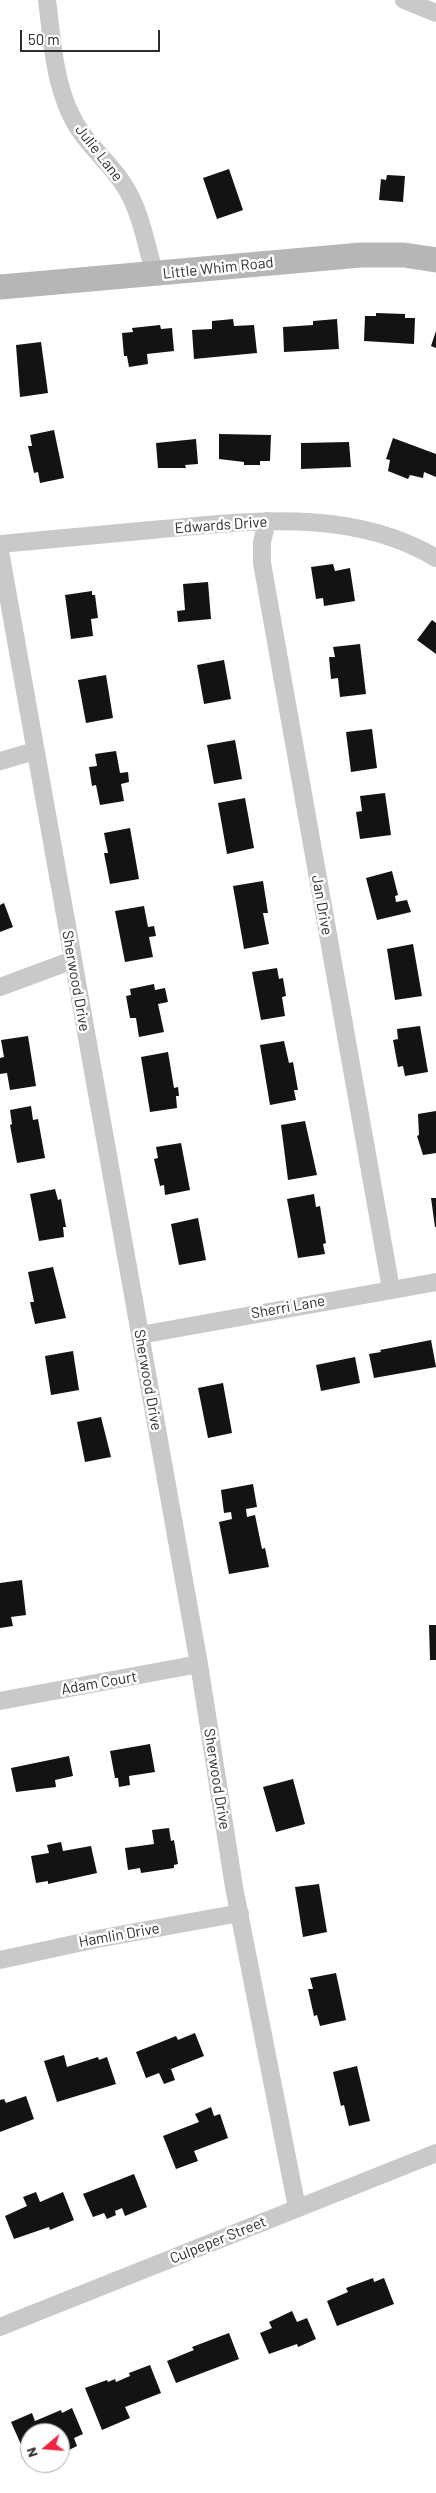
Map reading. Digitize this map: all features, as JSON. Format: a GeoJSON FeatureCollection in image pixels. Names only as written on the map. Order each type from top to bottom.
{"type":"FeatureCollection","features":[{"type":"Feature","properties":{"kind":"street","name":"Julie Lane"},"geometry":{"type":"LineString","coordinates":[[47,0],[56,68],[71,116],[85,140],[123,183],[133,199],[155,275]]}},
{"type":"Feature","properties":{"kind":"street"},"geometry":{"type":"LineString","coordinates":[[404,0],[436,13]]}},
{"type":"Feature","properties":{"kind":"street","name":"Little Whim Road"},"geometry":{"type":"LineString","coordinates":[[0,287],[155,275],[361,255],[404,256],[436,260]]}},
{"type":"Feature","properties":{"kind":"street","name":"Edwards Drive"},"geometry":{"type":"LineString","coordinates":[[0,544],[266,521],[309,522],[362,529],[394,537],[436,558]]}},
{"type":"Feature","properties":{"kind":"street","name":"Jan Drive"},"geometry":{"type":"LineString","coordinates":[[266,521],[262,542],[262,564],[391,1289]]}},
{"type":"Feature","properties":{"kind":"street","name":"Sherwood Drive"},"geometry":{"type":"LineString","coordinates":[[0,551],[199,1664],[240,1914],[297,2208]]}},
{"type":"Feature","properties":{"kind":"street"},"geometry":{"type":"LineString","coordinates":[[0,761],[35,751]]}},
{"type":"Feature","properties":{"kind":"street"},"geometry":{"type":"LineString","coordinates":[[0,987],[73,960]]}},
{"type":"Feature","properties":{"kind":"street","name":"Sherri Lane"},"geometry":{"type":"LineString","coordinates":[[140,1335],[436,1282]]}},
{"type":"Feature","properties":{"kind":"street","name":"Adam Court"},"geometry":{"type":"LineString","coordinates":[[0,1701],[199,1664]]}},
{"type":"Feature","properties":{"kind":"street","name":"Hamlin Drive"},"geometry":{"type":"LineString","coordinates":[[0,1960],[97,1939],[240,1914]]}},
{"type":"Feature","properties":{"kind":"street","name":"Culpeper Street"},"geometry":{"type":"LineString","coordinates":[[0,2328],[436,2153]]}},
{"type":"Feature","properties":{"kind":"building"},"geometry":{"type":"Polygon","coordinates":[[[229,169],[243,210],[217,219],[203,178],[229,169]]]}},
{"type":"Feature","properties":{"kind":"building"},"geometry":{"type":"Polygon","coordinates":[[[387,175],[405,176],[403,202],[379,200],[381,179],[386,180],[387,175]]]}},
{"type":"Feature","properties":{"kind":"building"},"geometry":{"type":"Polygon","coordinates":[[[376,313],[405,314],[405,318],[415,318],[414,344],[364,341],[365,316],[376,316],[376,313]]]}},
{"type":"Feature","properties":{"kind":"building"},"geometry":{"type":"Polygon","coordinates":[[[233,319],[234,326],[254,325],[257,353],[194,359],[192,330],[212,329],[212,321],[233,319]]]}},
{"type":"Feature","properties":{"kind":"building"},"geometry":{"type":"Polygon","coordinates":[[[337,319],[339,349],[284,352],[283,327],[313,325],[313,321],[337,319]]]}},
{"type":"Feature","properties":{"kind":"building"},"geometry":{"type":"Polygon","coordinates":[[[160,325],[161,329],[172,328],[174,351],[147,354],[148,364],[129,367],[127,356],[124,356],[122,333],[133,332],[132,328],[160,325]]]}},
{"type":"Feature","properties":{"kind":"building"},"geometry":{"type":"Polygon","coordinates":[[[436,331],[436,348],[431,346],[436,331]]]}},
{"type":"Feature","properties":{"kind":"building"},"geometry":{"type":"Polygon","coordinates":[[[41,342],[48,393],[20,397],[16,345],[41,342]]]}},
{"type":"Feature","properties":{"kind":"building"},"geometry":{"type":"Polygon","coordinates":[[[54,430],[64,478],[40,483],[38,472],[34,473],[28,446],[32,446],[30,435],[54,430]]]}},
{"type":"Feature","properties":{"kind":"building"},"geometry":{"type":"Polygon","coordinates":[[[219,434],[271,435],[270,461],[260,461],[260,465],[244,465],[244,462],[219,459],[219,434]]]}},
{"type":"Feature","properties":{"kind":"building"},"geometry":{"type":"Polygon","coordinates":[[[393,438],[436,454],[436,477],[424,472],[423,478],[410,475],[408,479],[388,471],[390,460],[386,459],[393,438]]]}},
{"type":"Feature","properties":{"kind":"building"},"geometry":{"type":"Polygon","coordinates":[[[196,439],[198,464],[185,465],[186,468],[158,468],[156,443],[196,439]]]}},
{"type":"Feature","properties":{"kind":"building"},"geometry":{"type":"Polygon","coordinates":[[[349,442],[351,467],[301,469],[301,443],[349,442]]]}},
{"type":"Feature","properties":{"kind":"building"},"geometry":{"type":"Polygon","coordinates":[[[333,564],[335,571],[350,568],[355,601],[324,606],[323,598],[316,599],[311,567],[333,564]]]}},
{"type":"Feature","properties":{"kind":"building"},"geometry":{"type":"Polygon","coordinates":[[[208,582],[211,619],[178,622],[177,611],[185,610],[183,584],[208,582]]]}},
{"type":"Feature","properties":{"kind":"building"},"geometry":{"type":"Polygon","coordinates":[[[92,591],[92,595],[95,595],[98,618],[91,619],[93,636],[71,639],[65,595],[92,591]]]}},
{"type":"Feature","properties":{"kind":"building"},"geometry":{"type":"Polygon","coordinates":[[[432,620],[436,623],[436,654],[417,640],[432,620]]]}},
{"type":"Feature","properties":{"kind":"building"},"geometry":{"type":"Polygon","coordinates":[[[360,644],[366,694],[340,697],[338,678],[331,679],[329,657],[335,657],[333,647],[360,644]]]}},
{"type":"Feature","properties":{"kind":"building"},"geometry":{"type":"Polygon","coordinates":[[[224,660],[231,699],[204,704],[197,665],[224,660]]]}},
{"type":"Feature","properties":{"kind":"building"},"geometry":{"type":"Polygon","coordinates":[[[106,675],[113,718],[86,723],[78,680],[106,675]]]}},
{"type":"Feature","properties":{"kind":"building"},"geometry":{"type":"Polygon","coordinates":[[[372,729],[377,768],[351,772],[346,732],[372,729]]]}},
{"type":"Feature","properties":{"kind":"building"},"geometry":{"type":"Polygon","coordinates":[[[235,740],[242,779],[214,784],[207,745],[235,740]]]}},
{"type":"Feature","properties":{"kind":"building"},"geometry":{"type":"Polygon","coordinates":[[[116,751],[120,773],[128,772],[129,782],[121,784],[124,801],[100,805],[96,785],[92,786],[89,767],[97,766],[95,754],[116,751]]]}},
{"type":"Feature","properties":{"kind":"building"},"geometry":{"type":"Polygon","coordinates":[[[385,793],[391,835],[360,839],[356,812],[362,811],[360,796],[385,793]]]}},
{"type":"Feature","properties":{"kind":"building"},"geometry":{"type":"Polygon","coordinates":[[[245,798],[254,848],[227,854],[218,803],[245,798]]]}},
{"type":"Feature","properties":{"kind":"building"},"geometry":{"type":"Polygon","coordinates":[[[130,828],[139,879],[110,884],[104,853],[108,853],[104,833],[130,828]]]}},
{"type":"Feature","properties":{"kind":"building"},"geometry":{"type":"Polygon","coordinates":[[[392,871],[398,895],[395,896],[396,902],[407,900],[411,912],[377,920],[366,878],[392,871]]]}},
{"type":"Feature","properties":{"kind":"building"},"geometry":{"type":"Polygon","coordinates":[[[263,881],[268,913],[263,913],[269,944],[244,949],[233,886],[263,881]]]}},
{"type":"Feature","properties":{"kind":"building"},"geometry":{"type":"Polygon","coordinates":[[[4,903],[13,927],[0,932],[0,905],[4,903]]]}},
{"type":"Feature","properties":{"kind":"building"},"geometry":{"type":"Polygon","coordinates":[[[144,906],[148,927],[154,926],[156,936],[149,937],[153,957],[125,962],[115,911],[144,906]]]}},
{"type":"Feature","properties":{"kind":"building"},"geometry":{"type":"Polygon","coordinates":[[[413,944],[422,996],[395,1000],[387,949],[413,944]]]}},
{"type":"Feature","properties":{"kind":"building"},"geometry":{"type":"Polygon","coordinates":[[[277,968],[279,979],[283,978],[286,996],[282,997],[285,1016],[261,1020],[252,972],[277,968]]]}},
{"type":"Feature","properties":{"kind":"building"},"geometry":{"type":"Polygon","coordinates":[[[154,984],[155,990],[165,988],[168,1002],[158,1004],[164,1032],[139,1037],[136,1018],[130,1018],[126,996],[131,995],[130,989],[154,984]]]}},
{"type":"Feature","properties":{"kind":"building"},"geometry":{"type":"Polygon","coordinates":[[[420,1026],[428,1072],[405,1076],[403,1066],[398,1067],[393,1040],[398,1039],[397,1029],[420,1026]]]}},
{"type":"Feature","properties":{"kind":"building"},"geometry":{"type":"Polygon","coordinates":[[[28,1036],[36,1086],[10,1090],[7,1073],[0,1074],[0,1058],[4,1057],[1,1040],[28,1036]]]}},
{"type":"Feature","properties":{"kind":"building"},"geometry":{"type":"Polygon","coordinates":[[[284,1041],[289,1063],[293,1062],[298,1090],[294,1090],[296,1100],[270,1105],[260,1045],[284,1041]]]}},
{"type":"Feature","properties":{"kind":"building"},"geometry":{"type":"Polygon","coordinates":[[[168,1052],[174,1088],[178,1087],[179,1096],[176,1096],[177,1108],[150,1112],[141,1057],[168,1052]]]}},
{"type":"Feature","properties":{"kind":"building"},"geometry":{"type":"Polygon","coordinates":[[[31,1106],[33,1120],[38,1119],[45,1158],[17,1163],[10,1125],[12,1124],[10,1110],[31,1106]]]}},
{"type":"Feature","properties":{"kind":"building"},"geometry":{"type":"Polygon","coordinates":[[[436,1111],[436,1153],[423,1155],[417,1136],[419,1135],[418,1114],[436,1111]]]}},
{"type":"Feature","properties":{"kind":"building"},"geometry":{"type":"Polygon","coordinates":[[[305,1121],[317,1175],[288,1180],[281,1125],[305,1121]]]}},
{"type":"Feature","properties":{"kind":"building"},"geometry":{"type":"Polygon","coordinates":[[[181,1143],[190,1190],[165,1195],[164,1185],[160,1186],[154,1159],[158,1158],[156,1147],[181,1143]]]}},
{"type":"Feature","properties":{"kind":"building"},"geometry":{"type":"Polygon","coordinates":[[[55,1189],[58,1200],[61,1199],[66,1227],[63,1227],[64,1237],[39,1241],[30,1194],[55,1189]]]}},
{"type":"Feature","properties":{"kind":"building"},"geometry":{"type":"Polygon","coordinates":[[[314,1194],[316,1207],[320,1206],[326,1243],[323,1244],[325,1254],[298,1258],[287,1199],[314,1194]]]}},
{"type":"Feature","properties":{"kind":"building"},"geometry":{"type":"Polygon","coordinates":[[[431,1198],[436,1198],[436,1227],[435,1227],[431,1198]]]}},
{"type":"Feature","properties":{"kind":"building"},"geometry":{"type":"Polygon","coordinates":[[[198,1218],[206,1260],[179,1265],[171,1224],[198,1218]]]}},
{"type":"Feature","properties":{"kind":"building"},"geometry":{"type":"Polygon","coordinates":[[[53,1267],[66,1318],[35,1324],[30,1302],[34,1302],[28,1272],[53,1267]]]}},
{"type":"Feature","properties":{"kind":"building"},"geometry":{"type":"Polygon","coordinates":[[[431,1340],[436,1367],[374,1378],[369,1354],[431,1340]]]}},
{"type":"Feature","properties":{"kind":"building"},"geometry":{"type":"Polygon","coordinates":[[[73,1351],[79,1390],[51,1395],[45,1356],[73,1351]]]}},
{"type":"Feature","properties":{"kind":"building"},"geometry":{"type":"Polygon","coordinates":[[[355,1357],[360,1383],[321,1391],[316,1365],[355,1357]]]}},
{"type":"Feature","properties":{"kind":"building"},"geometry":{"type":"Polygon","coordinates":[[[223,1383],[232,1433],[208,1438],[198,1388],[223,1383]]]}},
{"type":"Feature","properties":{"kind":"building"},"geometry":{"type":"Polygon","coordinates":[[[101,1417],[111,1457],[85,1462],[77,1422],[101,1417]]]}},
{"type":"Feature","properties":{"kind":"building"},"geometry":{"type":"Polygon","coordinates":[[[253,1484],[257,1507],[246,1509],[247,1517],[255,1515],[262,1549],[265,1548],[269,1567],[229,1574],[219,1522],[232,1519],[231,1512],[224,1513],[221,1490],[253,1484]]]}},
{"type":"Feature","properties":{"kind":"building"},"geometry":{"type":"Polygon","coordinates":[[[22,1580],[26,1615],[11,1617],[13,1626],[0,1628],[0,1583],[22,1580]]]}},
{"type":"Feature","properties":{"kind":"building"},"geometry":{"type":"Polygon","coordinates":[[[429,1625],[436,1625],[436,1660],[430,1660],[429,1625]]]}},
{"type":"Feature","properties":{"kind":"building"},"geometry":{"type":"Polygon","coordinates":[[[150,1744],[155,1772],[129,1776],[130,1785],[119,1787],[118,1778],[115,1778],[110,1751],[150,1744]]]}},
{"type":"Feature","properties":{"kind":"building"},"geometry":{"type":"Polygon","coordinates":[[[69,1756],[73,1776],[55,1780],[56,1787],[16,1792],[11,1768],[69,1756]]]}},
{"type":"Feature","properties":{"kind":"building"},"geometry":{"type":"Polygon","coordinates":[[[293,1779],[305,1824],[276,1832],[263,1787],[293,1779]]]}},
{"type":"Feature","properties":{"kind":"building"},"geometry":{"type":"Polygon","coordinates":[[[169,1828],[171,1841],[174,1840],[178,1864],[174,1865],[174,1868],[141,1873],[140,1868],[128,1870],[125,1848],[154,1844],[152,1830],[169,1828]]]}},
{"type":"Feature","properties":{"kind":"building"},"geometry":{"type":"Polygon","coordinates":[[[61,1842],[63,1851],[91,1846],[97,1873],[48,1884],[48,1881],[36,1883],[31,1856],[49,1853],[47,1845],[61,1842]]]}},
{"type":"Feature","properties":{"kind":"building"},"geometry":{"type":"Polygon","coordinates":[[[319,1884],[327,1932],[303,1937],[295,1887],[319,1884]]]}},
{"type":"Feature","properties":{"kind":"building"},"geometry":{"type":"Polygon","coordinates":[[[336,1973],[346,2020],[320,2026],[317,2015],[314,2016],[308,1989],[313,1989],[310,1978],[336,1973]]]}},
{"type":"Feature","properties":{"kind":"building"},"geometry":{"type":"Polygon","coordinates":[[[195,2033],[204,2056],[171,2069],[175,2080],[164,2084],[159,2073],[146,2078],[136,2052],[176,2036],[178,2040],[195,2033]]]}},
{"type":"Feature","properties":{"kind":"building"},"geometry":{"type":"Polygon","coordinates":[[[64,2055],[67,2067],[98,2057],[99,2060],[107,2057],[116,2084],[57,2102],[44,2061],[64,2055]]]}},
{"type":"Feature","properties":{"kind":"building"},"geometry":{"type":"Polygon","coordinates":[[[357,2066],[370,2121],[349,2126],[344,2105],[341,2106],[333,2072],[357,2066]]]}},
{"type":"Feature","properties":{"kind":"building"},"geometry":{"type":"Polygon","coordinates":[[[26,2096],[34,2119],[0,2132],[0,2100],[4,2099],[6,2103],[26,2096]]]}},
{"type":"Feature","properties":{"kind":"building"},"geometry":{"type":"Polygon","coordinates":[[[211,2107],[214,2116],[220,2114],[228,2138],[194,2151],[198,2161],[176,2169],[163,2136],[199,2122],[195,2114],[211,2107]]]}},
{"type":"Feature","properties":{"kind":"building"},"geometry":{"type":"Polygon","coordinates":[[[134,2174],[147,2207],[125,2216],[122,2208],[115,2211],[116,2215],[107,2219],[104,2213],[93,2217],[83,2194],[134,2174]]]}},
{"type":"Feature","properties":{"kind":"building"},"geometry":{"type":"Polygon","coordinates":[[[36,2192],[40,2202],[63,2192],[74,2220],[50,2230],[49,2227],[14,2239],[5,2216],[27,2206],[23,2197],[36,2192]]]}},
{"type":"Feature","properties":{"kind":"building"},"geometry":{"type":"Polygon","coordinates":[[[373,2278],[374,2282],[384,2278],[394,2304],[337,2326],[327,2301],[348,2292],[346,2288],[373,2278]]]}},
{"type":"Feature","properties":{"kind":"building"},"geometry":{"type":"Polygon","coordinates":[[[292,2311],[297,2322],[307,2318],[316,2339],[298,2347],[297,2344],[269,2354],[260,2333],[272,2328],[269,2322],[292,2311]]]}},
{"type":"Feature","properties":{"kind":"building"},"geometry":{"type":"Polygon","coordinates":[[[229,2333],[239,2359],[176,2383],[167,2361],[194,2350],[192,2347],[229,2333]]]}},
{"type":"Feature","properties":{"kind":"building"},"geometry":{"type":"Polygon","coordinates":[[[150,2365],[161,2393],[125,2407],[130,2418],[102,2430],[85,2388],[107,2380],[108,2382],[115,2379],[116,2382],[130,2376],[129,2373],[150,2365]]]}},
{"type":"Feature","properties":{"kind":"building"},"geometry":{"type":"Polygon","coordinates":[[[72,2408],[83,2434],[74,2438],[77,2446],[70,2450],[70,2423],[20,2423],[20,2442],[11,2422],[32,2413],[35,2421],[61,2410],[62,2413],[72,2408]]]}}]}
